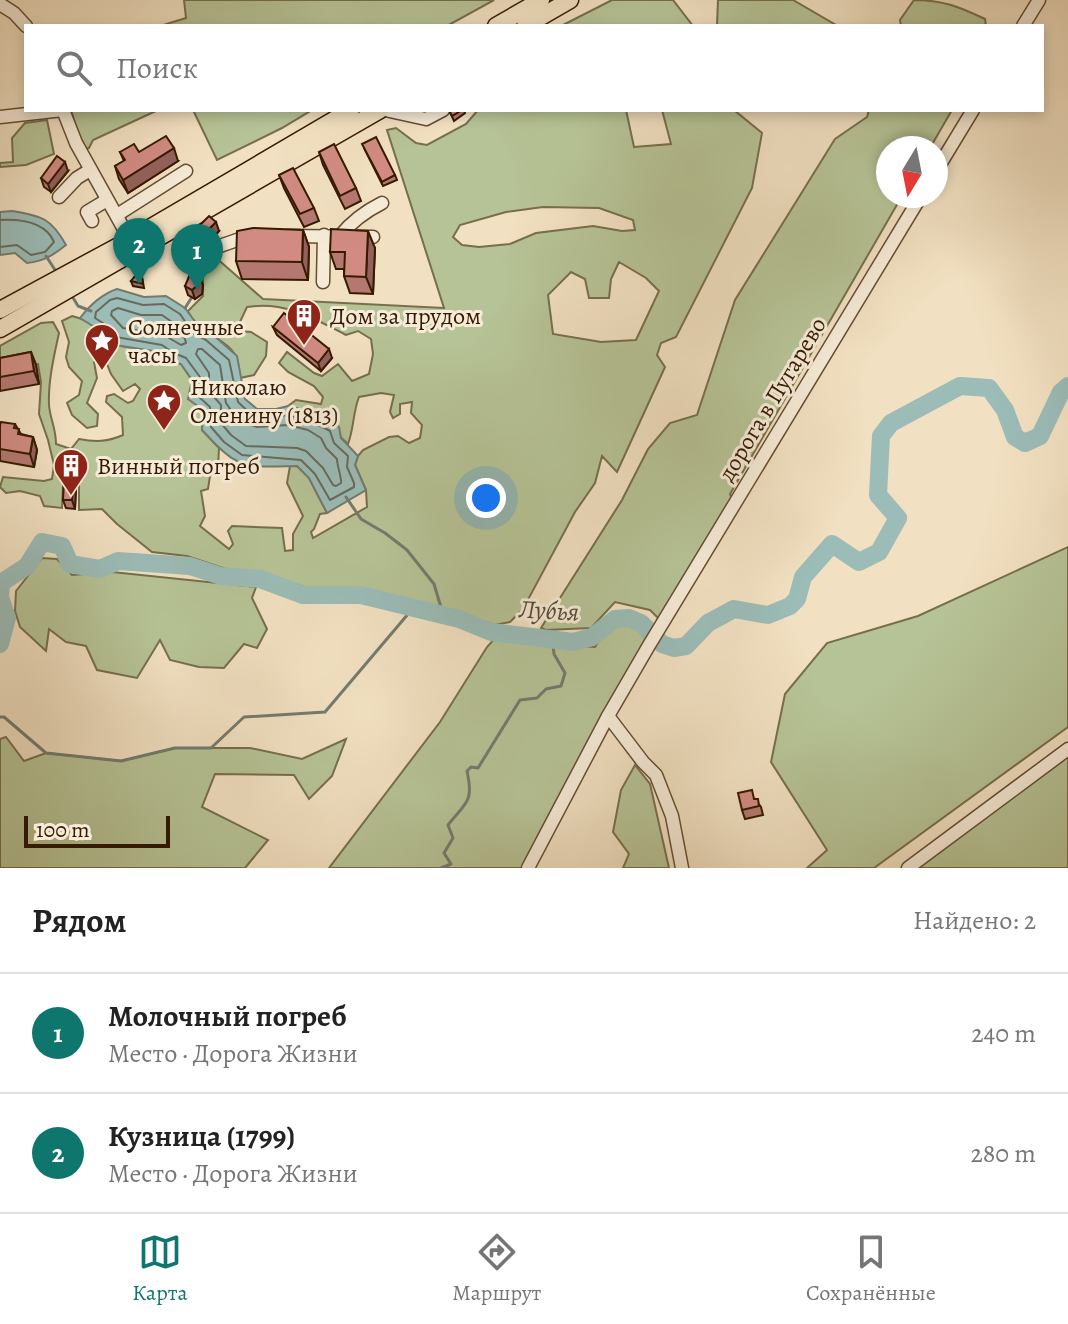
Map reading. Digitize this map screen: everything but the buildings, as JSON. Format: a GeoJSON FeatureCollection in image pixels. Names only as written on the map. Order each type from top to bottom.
{"type":"FeatureCollection","features":[{"type":"Feature","properties":{"kind":"main road"},"geometry":{"type":"LineString","coordinates":[[499,24],[541,0]]}},
{"type":"Feature","properties":{"kind":"main road"},"geometry":{"type":"LineString","coordinates":[[528,24],[570,0]]}},
{"type":"Feature","properties":{"kind":"main road"},"geometry":{"type":"LineString","coordinates":[[81,274],[130,240],[348,112]]}},
{"type":"Feature","properties":{"kind":"main road"},"geometry":{"type":"LineString","coordinates":[[0,310],[41,296],[177,228],[380,112]]}},
{"type":"Feature","properties":{"kind":"main road"},"geometry":{"type":"LineString","coordinates":[[0,329],[41,296]]}},
{"type":"Feature","properties":{"kind":"street"},"geometry":{"type":"LineString","coordinates":[[1024,24],[1039,0]]}},
{"type":"Feature","properties":{"kind":"street"},"geometry":{"type":"LineString","coordinates":[[0,4],[24,24]]}},
{"type":"Feature","properties":{"kind":"street"},"geometry":{"type":"LineString","coordinates":[[0,117],[45,112]]}},
{"type":"Feature","properties":{"kind":"street"},"geometry":{"type":"LineString","coordinates":[[64,112],[76,143],[130,240]]}},
{"type":"Feature","properties":{"kind":"street"},"geometry":{"type":"LineString","coordinates":[[409,112],[426,119],[439,112]]}},
{"type":"Feature","properties":{"kind":"street"},"geometry":{"type":"LineString","coordinates":[[948,151],[972,112]]}},
{"type":"Feature","properties":{"kind":"street"},"geometry":{"type":"LineString","coordinates":[[59,197],[77,178],[90,170]]}},
{"type":"Feature","properties":{"kind":"street"},"geometry":{"type":"LineString","coordinates":[[117,215],[186,171]]}},
{"type":"Feature","properties":{"kind":"street"},"geometry":{"type":"LineString","coordinates":[[92,221],[87,212],[107,200]]}},
{"type":"Feature","properties":{"kind":"street"},"geometry":{"type":"LineString","coordinates":[[340,236],[352,221],[382,203]]}},
{"type":"Feature","properties":{"kind":"street","name":"дорога в Пугарево"},"geometry":{"type":"LineString","coordinates":[[528,868],[648,647],[914,208]]}},
{"type":"Feature","properties":{"kind":"street"},"geometry":{"type":"LineString","coordinates":[[177,228],[197,254],[237,240],[262,236]]}},
{"type":"Feature","properties":{"kind":"street"},"geometry":{"type":"LineString","coordinates":[[323,282],[324,235]]}},
{"type":"Feature","properties":{"kind":"street"},"geometry":{"type":"LineString","coordinates":[[276,236],[373,237]]}},
{"type":"Feature","properties":{"kind":"street"},"geometry":{"type":"LineString","coordinates":[[608,716],[656,775],[672,816],[682,868]]}},
{"type":"Feature","properties":{"kind":"street"},"geometry":{"type":"LineString","coordinates":[[908,868],[1068,749]]}},
{"type":"Feature","properties":{"kind":"green space"},"geometry":{"type":"Polygon","coordinates":[[[184,0],[494,0],[451,24],[166,24],[186,18],[184,0]]]}},
{"type":"Feature","properties":{"kind":"green space"},"geometry":{"type":"Polygon","coordinates":[[[612,0],[673,0],[691,24],[565,24],[612,0]]]}},
{"type":"Feature","properties":{"kind":"green space"},"geometry":{"type":"Polygon","coordinates":[[[718,0],[793,0],[834,24],[717,24],[718,0]]]}},
{"type":"Feature","properties":{"kind":"green space"},"geometry":{"type":"Polygon","coordinates":[[[914,0],[934,1],[959,8],[985,19],[986,24],[901,24],[900,20],[914,0]]]}},
{"type":"Feature","properties":{"kind":"green space"},"geometry":{"type":"Polygon","coordinates":[[[72,112],[154,112],[93,140],[89,148],[83,149],[72,112]]]}},
{"type":"Feature","properties":{"kind":"green space"},"geometry":{"type":"Polygon","coordinates":[[[194,112],[309,112],[282,128],[217,160],[194,112]]]}},
{"type":"Feature","properties":{"kind":"green space"},"geometry":{"type":"Polygon","coordinates":[[[476,112],[626,112],[634,147],[671,144],[663,112],[736,112],[762,133],[752,188],[676,337],[661,343],[657,355],[665,367],[617,472],[602,456],[595,483],[575,512],[523,609],[510,622],[495,625],[364,589],[307,588],[263,573],[226,569],[187,556],[152,552],[102,509],[79,510],[79,482],[63,485],[62,508],[44,506],[40,496],[20,491],[6,493],[0,487],[3,477],[52,479],[54,465],[39,414],[41,382],[38,364],[0,369],[0,346],[41,323],[53,322],[59,333],[49,396],[56,444],[71,449],[79,439],[101,441],[123,435],[122,417],[106,402],[107,396],[114,394],[128,403],[133,401],[140,389],[135,384],[123,391],[111,374],[103,354],[94,362],[97,378],[87,403],[98,414],[97,426],[87,428],[72,415],[67,403],[79,395],[82,381],[69,367],[66,357],[69,342],[62,321],[72,316],[94,326],[109,344],[159,352],[168,360],[181,364],[192,380],[203,410],[202,430],[219,448],[218,468],[210,476],[208,489],[201,491],[205,516],[200,526],[229,549],[233,544],[228,531],[232,526],[282,528],[285,551],[293,550],[293,534],[303,516],[287,483],[290,466],[297,466],[309,478],[327,513],[320,514],[311,532],[313,538],[367,507],[366,490],[355,465],[358,456],[363,450],[389,437],[398,436],[409,443],[420,438],[422,425],[411,413],[412,402],[400,404],[400,414],[393,418],[390,412],[394,395],[381,393],[359,397],[348,444],[314,413],[288,406],[296,400],[321,404],[323,397],[314,386],[288,372],[279,363],[287,352],[322,376],[338,364],[352,381],[369,374],[373,354],[371,339],[358,331],[346,335],[286,309],[247,307],[238,331],[251,332],[267,342],[266,356],[254,375],[240,378],[238,361],[233,352],[198,325],[188,311],[203,296],[203,271],[214,256],[263,299],[444,308],[387,130],[396,128],[416,143],[427,145],[466,124],[476,112]],[[543,207],[506,212],[460,225],[453,237],[462,245],[479,247],[510,244],[536,233],[593,226],[635,230],[633,220],[599,208],[543,207]],[[619,262],[611,279],[609,298],[589,298],[585,279],[571,272],[548,295],[553,334],[601,342],[636,340],[659,291],[646,278],[619,262]]]}},
{"type":"Feature","properties":{"kind":"green space"},"geometry":{"type":"Polygon","coordinates":[[[868,112],[951,112],[937,136],[876,136],[876,208],[895,208],[730,494],[732,499],[659,619],[650,610],[615,602],[591,628],[541,628],[622,500],[648,449],[670,423],[697,415],[735,300],[835,139],[867,117],[868,112]]]}},
{"type":"Feature","properties":{"kind":"green space"},"geometry":{"type":"Polygon","coordinates":[[[47,120],[54,154],[26,165],[0,167],[0,163],[13,162],[12,138],[25,123],[47,120]]]}},
{"type":"Feature","properties":{"kind":"green space"},"geometry":{"type":"Polygon","coordinates":[[[1068,547],[1068,727],[874,868],[807,868],[827,850],[771,762],[785,694],[827,643],[918,616],[1068,547]]]}},
{"type":"Feature","properties":{"kind":"green space"},"geometry":{"type":"Polygon","coordinates":[[[42,558],[57,559],[72,575],[112,572],[256,587],[252,598],[267,629],[257,648],[244,644],[224,668],[199,667],[170,660],[160,640],[137,678],[97,670],[86,646],[66,642],[49,629],[46,651],[20,627],[15,611],[16,591],[42,558]]]}},
{"type":"Feature","properties":{"kind":"green space"},"geometry":{"type":"Polygon","coordinates":[[[619,622],[635,624],[646,640],[523,868],[329,868],[440,722],[497,636],[536,643],[595,647],[605,631],[619,622]]]}},
{"type":"Feature","properties":{"kind":"green space"},"geometry":{"type":"Polygon","coordinates":[[[6,737],[24,761],[46,753],[121,761],[175,748],[250,748],[302,759],[346,739],[332,776],[309,799],[294,775],[215,774],[202,807],[268,840],[245,868],[0,868],[0,739],[6,737]]]}},
{"type":"Feature","properties":{"kind":"green space"},"geometry":{"type":"Polygon","coordinates":[[[1068,749],[1068,868],[914,868],[1068,749]]]}},
{"type":"Feature","properties":{"kind":"green space"},"geometry":{"type":"Polygon","coordinates":[[[635,765],[650,784],[669,868],[623,868],[629,854],[613,832],[621,790],[635,765]]]}},
{"type":"Feature","properties":{"kind":"water"},"geometry":{"type":"Polygon","coordinates":[[[12,211],[45,220],[66,245],[48,257],[27,263],[15,253],[0,255],[0,212],[12,211]]]}},
{"type":"Feature","properties":{"kind":"water"},"geometry":{"type":"Polygon","coordinates":[[[117,289],[144,297],[166,296],[185,308],[199,327],[211,333],[237,356],[245,399],[257,409],[288,406],[314,413],[339,427],[341,438],[358,456],[355,465],[366,490],[327,513],[309,478],[297,466],[250,465],[227,455],[202,430],[203,410],[188,399],[192,380],[181,364],[168,360],[159,352],[109,344],[104,333],[80,318],[97,300],[117,289]]]}},
{"type":"Feature","properties":{"kind":"waterway"},"geometry":{"type":"LineString","coordinates":[[46,256],[57,273]]}},
{"type":"Feature","properties":{"kind":"waterway"},"geometry":{"type":"LineString","coordinates":[[72,296],[78,306],[91,311]]}},
{"type":"Feature","properties":{"kind":"waterway"},"geometry":{"type":"LineString","coordinates":[[185,308],[192,297]]}},
{"type":"Feature","properties":{"kind":"waterway","name":"Лубья"},"geometry":{"type":"LineString","coordinates":[[0,644],[7,618],[0,597],[1,583],[27,566],[42,542],[62,546],[70,564],[100,569],[118,561],[190,566],[221,576],[260,579],[303,595],[361,595],[459,619],[491,632],[573,642],[592,637],[615,619],[629,618],[641,623],[662,644],[674,648],[686,646],[708,623],[734,609],[768,615],[790,606],[797,599],[803,577],[832,544],[859,562],[879,552],[898,518],[878,495],[881,436],[891,423],[960,386],[989,388],[1005,410],[1015,437],[1025,443],[1040,436],[1061,392],[1068,386]]}},
{"type":"Feature","properties":{"kind":"waterway"},"geometry":{"type":"LineString","coordinates":[[346,497],[361,519],[407,550],[434,584],[443,614]]}},
{"type":"Feature","properties":{"kind":"waterway"},"geometry":{"type":"LineString","coordinates":[[0,717],[4,717],[46,753],[121,761],[175,748],[211,748],[244,717],[325,712],[414,607]]}},
{"type":"Feature","properties":{"kind":"waterway"},"geometry":{"type":"LineString","coordinates":[[441,868],[451,864],[444,853],[453,838],[448,825],[469,796],[467,771],[471,767],[478,768],[520,700],[537,698],[546,689],[561,686],[565,673],[554,654],[552,638]]}},
{"type":"Feature","properties":{"kind":"place","name":"Кузница (1799)"},"geometry":{"type":"Point","coordinates":[139,284]}},
{"type":"Feature","properties":{"kind":"place","name":"Молочный погреб"},"geometry":{"type":"Point","coordinates":[197,290]}},
{"type":"Feature","properties":{"kind":"place","name":"Дом за прудом"},"geometry":{"type":"Point","coordinates":[304,347]}},
{"type":"Feature","properties":{"kind":"place","name":"Солнечные часы"},"geometry":{"type":"Point","coordinates":[102,372]}},
{"type":"Feature","properties":{"kind":"place","name":"Николаю Оленину (1813)"},"geometry":{"type":"Point","coordinates":[164,432]}},
{"type":"Feature","properties":{"kind":"place","name":"Винный погреб"},"geometry":{"type":"Point","coordinates":[71,497]}}]}
